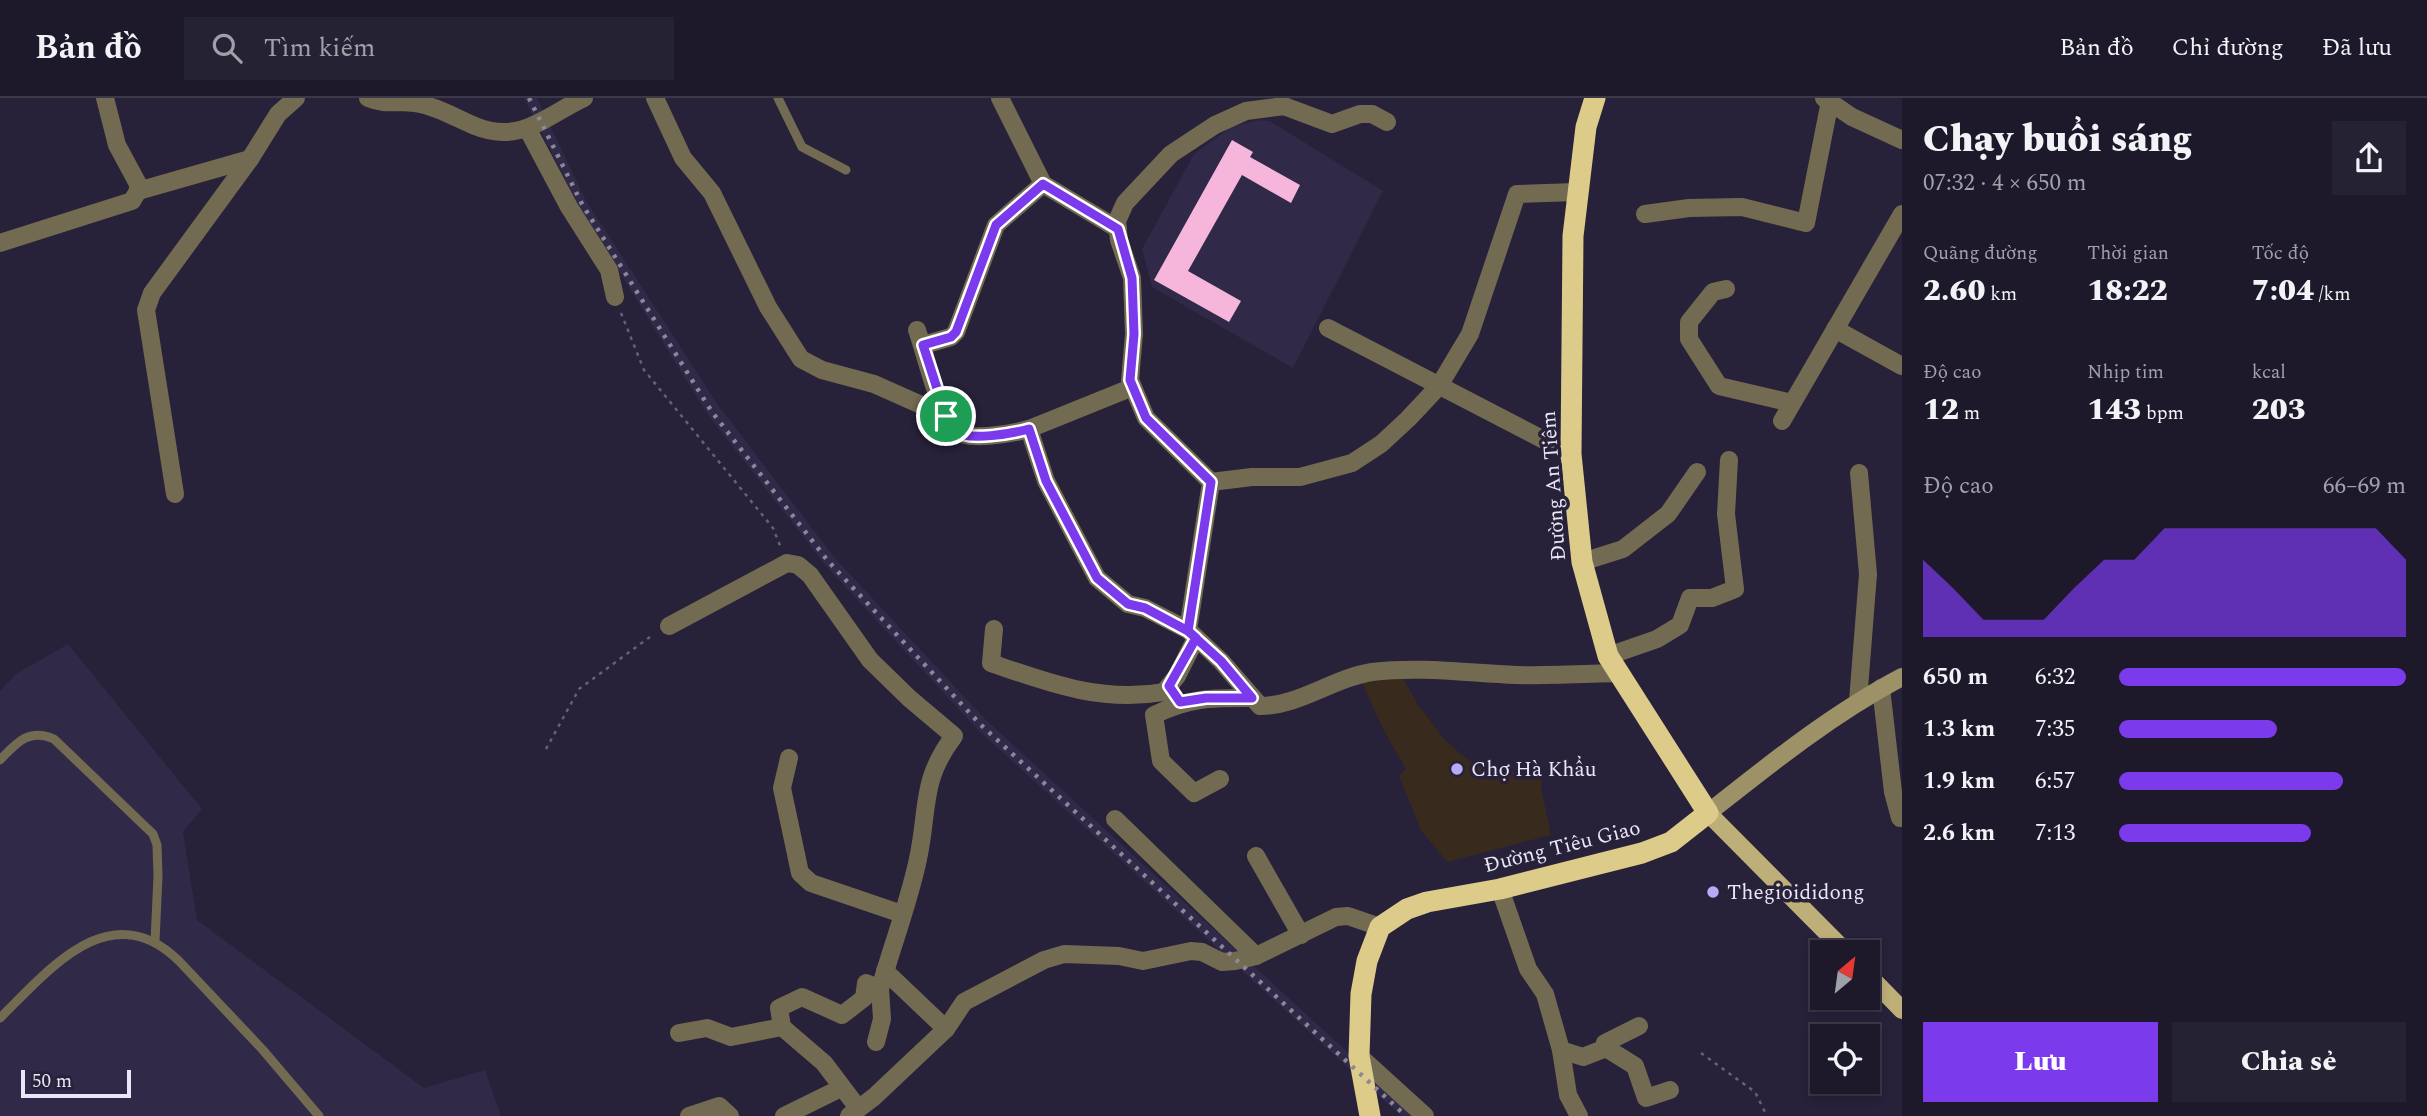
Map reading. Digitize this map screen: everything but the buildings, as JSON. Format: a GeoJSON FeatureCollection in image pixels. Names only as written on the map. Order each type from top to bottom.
{"type":"FeatureCollection","features":[{"type":"Feature","properties":{"kind":"highway","name":"Đường An Tiêm"},"geometry":{"type":"LineString","coordinates":[[1595,98],[1586,127],[1576,192],[1573,236],[1571,454],[1582,562],[1613,664],[1708,813]]}},
{"type":"Feature","properties":{"kind":"highway","name":"Đường Tiêu Giao"},"geometry":{"type":"LineString","coordinates":[[1380,927],[1406,909],[1427,902],[1500,890],[1642,853],[1671,842],[1708,813]]}},
{"type":"Feature","properties":{"kind":"highway"},"geometry":{"type":"LineString","coordinates":[[1370,1116],[1359,1056],[1361,994],[1367,961],[1380,927]]}},
{"type":"Feature","properties":{"kind":"main road","name":"Đường An Tiêm"},"geometry":{"type":"LineString","coordinates":[[1708,813],[1834,940]]}},
{"type":"Feature","properties":{"kind":"main road"},"geometry":{"type":"LineString","coordinates":[[1880,987],[1902,1010]]}},
{"type":"Feature","properties":{"kind":"street"},"geometry":{"type":"LineString","coordinates":[[0,243],[132,201],[138,191],[138,184],[117,145],[105,98]]}},
{"type":"Feature","properties":{"kind":"street"},"geometry":{"type":"LineString","coordinates":[[176,494],[146,310],[152,293],[250,159],[278,114],[296,98]]}},
{"type":"Feature","properties":{"kind":"street"},"geometry":{"type":"LineString","coordinates":[[368,98],[382,104],[415,103],[447,113],[479,128],[511,132],[556,116],[584,98]]}},
{"type":"Feature","properties":{"kind":"street"},"geometry":{"type":"LineString","coordinates":[[655,98],[683,158],[712,192],[768,307],[801,359],[822,370],[874,384],[946,416]]}},
{"type":"Feature","properties":{"kind":"street"},"geometry":{"type":"LineString","coordinates":[[1000,98],[1043,184],[1118,229]]}},
{"type":"Feature","properties":{"kind":"street"},"geometry":{"type":"LineString","coordinates":[[1645,214],[1689,208],[1742,208],[1806,223],[1827,100],[1852,117],[1902,140]]}},
{"type":"Feature","properties":{"kind":"street"},"geometry":{"type":"LineString","coordinates":[[1211,482],[1146,418],[1130,380],[1134,334],[1132,278],[1117,221],[1125,203],[1171,155],[1215,125],[1246,111],[1284,106],[1332,124],[1360,114],[1372,114],[1387,122]]}},
{"type":"Feature","properties":{"kind":"street"},"geometry":{"type":"LineString","coordinates":[[527,128],[569,207],[609,270],[615,297]]}},
{"type":"Feature","properties":{"kind":"street"},"geometry":{"type":"LineString","coordinates":[[138,191],[250,159]]}},
{"type":"Feature","properties":{"kind":"street"},"geometry":{"type":"LineString","coordinates":[[1043,184],[996,225],[956,332],[951,337],[920,338],[946,416],[956,432],[969,437],[1014,433],[1133,387]]}},
{"type":"Feature","properties":{"kind":"street"},"geometry":{"type":"LineString","coordinates":[[1211,482],[1252,477],[1300,477],[1352,463],[1381,444],[1439,386],[1469,334],[1517,194],[1576,192]]}},
{"type":"Feature","properties":{"kind":"street"},"geometry":{"type":"LineString","coordinates":[[1782,421],[1902,214]]}},
{"type":"Feature","properties":{"kind":"street"},"geometry":{"type":"LineString","coordinates":[[1726,289],[1713,292],[1689,322],[1689,339],[1698,356],[1719,386],[1792,403]]}},
{"type":"Feature","properties":{"kind":"street"},"geometry":{"type":"LineString","coordinates":[[1328,328],[1571,454]]}},
{"type":"Feature","properties":{"kind":"street"},"geometry":{"type":"LineString","coordinates":[[1835,329],[1902,366]]}},
{"type":"Feature","properties":{"kind":"street"},"geometry":{"type":"LineString","coordinates":[[1029,429],[1046,481],[1097,578],[1128,604],[1145,608],[1192,634],[1221,661],[1260,706],[1277,706],[1335,681],[1369,673],[1412,668],[1518,675],[1613,664],[1680,625],[1690,598],[1712,598],[1735,589],[1726,514],[1729,460]]}},
{"type":"Feature","properties":{"kind":"street"},"geometry":{"type":"LineString","coordinates":[[1582,562],[1623,549],[1668,514],[1697,472]]}},
{"type":"Feature","properties":{"kind":"street"},"geometry":{"type":"LineString","coordinates":[[1858,473],[1868,574],[1858,701]]}},
{"type":"Feature","properties":{"kind":"street"},"geometry":{"type":"LineString","coordinates":[[994,629],[991,663],[1080,691],[1133,698],[1164,692],[1192,634],[1211,482]]}},
{"type":"Feature","properties":{"kind":"street"},"geometry":{"type":"LineString","coordinates":[[669,626],[787,563],[797,565],[810,575],[870,660],[954,736],[938,757],[930,775],[918,858],[880,989],[882,1019],[876,1042]]}},
{"type":"Feature","properties":{"kind":"street","name":"Đường Tiêu Giao"},"geometry":{"type":"LineString","coordinates":[[1708,813],[1770,764],[1858,701],[1902,677]]}},
{"type":"Feature","properties":{"kind":"street"},"geometry":{"type":"LineString","coordinates":[[1169,686],[1180,702]]}},
{"type":"Feature","properties":{"kind":"street"},"geometry":{"type":"LineString","coordinates":[[1881,688],[1894,792],[1900,818]]}},
{"type":"Feature","properties":{"kind":"street"},"geometry":{"type":"LineString","coordinates":[[1220,779],[1194,793],[1161,761],[1154,715],[1180,702],[1206,698],[1252,698]]}},
{"type":"Feature","properties":{"kind":"street"},"geometry":{"type":"LineString","coordinates":[[789,758],[782,788],[800,873],[811,883],[902,914]]}},
{"type":"Feature","properties":{"kind":"street"},"geometry":{"type":"LineString","coordinates":[[1115,819],[1256,956]]}},
{"type":"Feature","properties":{"kind":"street"},"geometry":{"type":"LineString","coordinates":[[1256,856],[1301,935]]}},
{"type":"Feature","properties":{"kind":"street"},"geometry":{"type":"LineString","coordinates":[[1500,890],[1528,969],[1545,994],[1561,1050],[1568,1096],[1579,1116]]}},
{"type":"Feature","properties":{"kind":"street"},"geometry":{"type":"LineString","coordinates":[[880,989],[866,983],[864,998],[842,1015],[802,997],[779,1008],[782,1027],[824,1063],[853,1112],[874,1097],[946,1029],[964,1002],[1044,960],[1064,954],[1143,961],[1191,951],[1202,952],[1222,962],[1256,956],[1336,917],[1348,916],[1380,927]]}},
{"type":"Feature","properties":{"kind":"street"},"geometry":{"type":"LineString","coordinates":[[885,971],[946,1029]]}},
{"type":"Feature","properties":{"kind":"street"},"geometry":{"type":"LineString","coordinates":[[1606,1048],[1605,1043],[1639,1026]]}},
{"type":"Feature","properties":{"kind":"street"},"geometry":{"type":"LineString","coordinates":[[679,1033],[707,1028],[732,1037],[782,1027]]}},
{"type":"Feature","properties":{"kind":"street"},"geometry":{"type":"LineString","coordinates":[[1561,1050],[1583,1057],[1606,1048]]}},
{"type":"Feature","properties":{"kind":"street"},"geometry":{"type":"LineString","coordinates":[[1606,1048],[1635,1066],[1646,1098],[1670,1090]]}},
{"type":"Feature","properties":{"kind":"street"},"geometry":{"type":"LineString","coordinates":[[1359,1056],[1425,1116]]}},
{"type":"Feature","properties":{"kind":"street"},"geometry":{"type":"LineString","coordinates":[[784,1116],[841,1088]]}},
{"type":"Feature","properties":{"kind":"street"},"geometry":{"type":"LineString","coordinates":[[689,1116],[719,1106],[730,1116]]}},
{"type":"Feature","properties":{"kind":"lane"},"geometry":{"type":"LineString","coordinates":[[778,98],[802,147],[846,170]]}},
{"type":"Feature","properties":{"kind":"lane"},"geometry":{"type":"LineString","coordinates":[[0,760],[21,738],[33,734],[54,739],[145,825],[157,845],[158,919],[155,941]]}},
{"type":"Feature","properties":{"kind":"lane"},"geometry":{"type":"LineString","coordinates":[[0,1018],[43,976],[86,943],[118,933],[142,936],[155,941],[179,961],[262,1049],[319,1116]]}},
{"type":"Feature","properties":{"kind":"path"},"geometry":{"type":"LineString","coordinates":[[615,297],[644,370],[773,528],[787,563]]}},
{"type":"Feature","properties":{"kind":"path"},"geometry":{"type":"LineString","coordinates":[[546,749],[579,689],[669,626]]}},
{"type":"Feature","properties":{"kind":"path"},"geometry":{"type":"LineString","coordinates":[[1701,1053],[1755,1092],[1767,1116]]}},
{"type":"Feature","properties":{"kind":"shaded area"},"geometry":{"type":"Polygon","coordinates":[[[524,98],[537,98],[585,199],[718,405],[834,557],[985,719],[1417,1116],[1401,1116],[977,729],[827,567],[708,415],[579,207],[524,98]]]}},
{"type":"Feature","properties":{"kind":"shaded area"},"geometry":{"type":"Polygon","coordinates":[[[1260,120],[1270,121],[1383,191],[1293,368],[1152,287],[1142,249],[1194,154],[1231,127],[1260,120]]]}},
{"type":"Feature","properties":{"kind":"shaded area"},"geometry":{"type":"Polygon","coordinates":[[[68,644],[202,809],[183,832],[197,920],[424,1088],[485,1070],[501,1116],[0,1116],[0,691],[16,674],[68,644]]]}},
{"type":"Feature","properties":{"kind":"shaded area","name":"Chợ Hà Khẩu"},"geometry":{"type":"Polygon","coordinates":[[[1402,677],[1419,706],[1445,740],[1469,761],[1530,775],[1542,770],[1541,787],[1551,835],[1447,862],[1421,830],[1399,776],[1406,769],[1383,729],[1362,683],[1402,677]]]}},
{"type":"Feature","properties":{"kind":"railway"},"geometry":{"type":"LineString","coordinates":[[529,98],[582,204],[712,412],[828,561],[981,725],[1406,1116]]}},
{"type":"Feature","properties":{"kind":"place","name":"Chợ Hà Khẩu"},"geometry":{"type":"Point","coordinates":[1457,769]}},
{"type":"Feature","properties":{"kind":"place","name":"Thegioididong"},"geometry":{"type":"Point","coordinates":[1713,892]}},
{"type":"Feature","properties":{"kind":"route"},"geometry":{"type":"LineString","coordinates":[[946,416],[923,345],[951,337],[956,332],[996,225],[1043,184],[1118,229],[1132,278],[1134,334],[1130,380],[1146,418],[1211,482],[1188,631],[1196,638],[1169,686],[1180,702],[1206,698],[1252,698],[1221,661],[1203,645],[1196,638],[1188,631],[1145,608],[1128,604],[1097,578],[1046,481],[1029,429],[969,437],[956,432],[946,416]]}}]}
